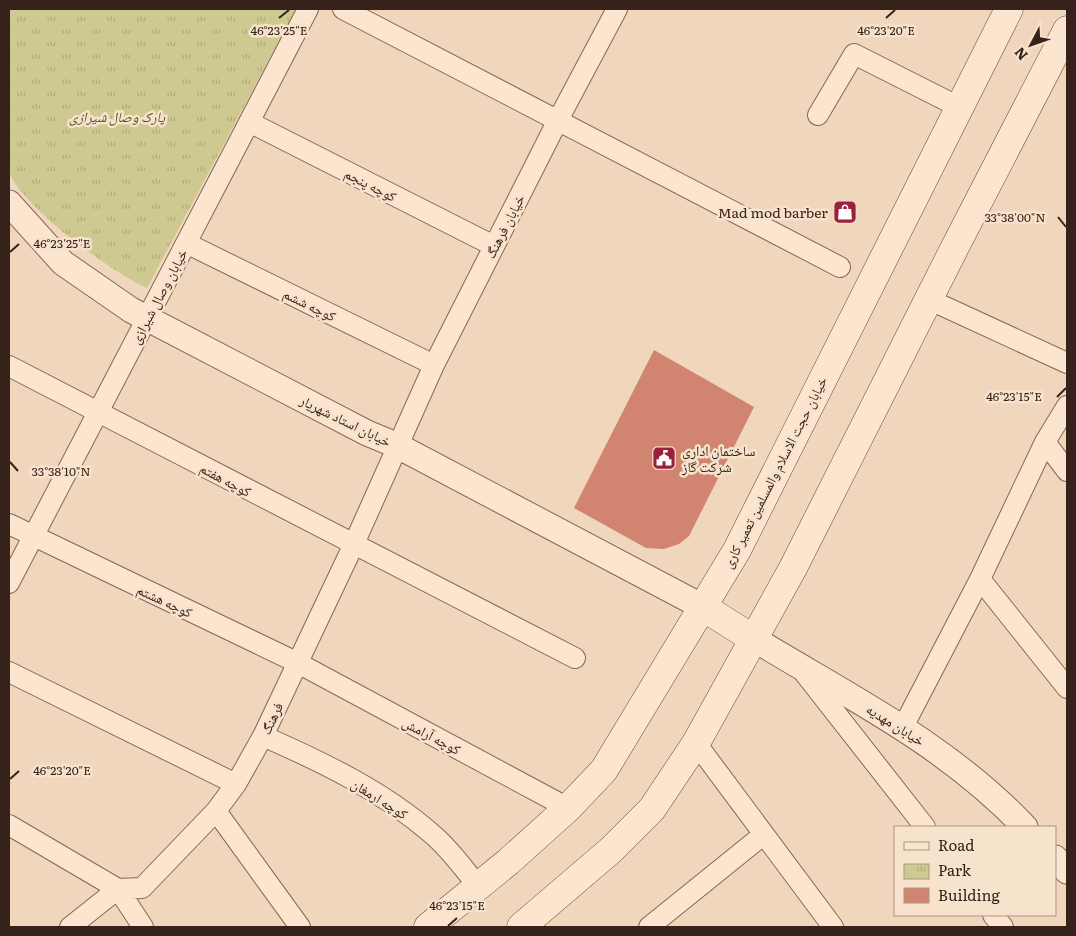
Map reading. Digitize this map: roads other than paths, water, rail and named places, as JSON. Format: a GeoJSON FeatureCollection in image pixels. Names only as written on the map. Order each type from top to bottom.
{"type":"FeatureCollection","features":[{"type":"Feature","properties":{"kind":"main road","name":"خیابان حجت الاسلام والمسلمین تعمیر کاری"},"geometry":{"type":"LineString","coordinates":[[428,927],[508,862],[568,808],[604,770],[736,550],[1009,9]]}},
{"type":"Feature","properties":{"kind":"main road"},"geometry":{"type":"LineString","coordinates":[[521,927],[611,850],[652,809],[696,743],[793,568],[928,299],[1067,30]]}},
{"type":"Feature","properties":{"kind":"main road"},"geometry":{"type":"LineString","coordinates":[[702,606],[754,639]]}},
{"type":"Feature","properties":{"kind":"street","name":"خیابان وصال شیرازی"},"geometry":{"type":"LineString","coordinates":[[9,583],[308,9]]}},
{"type":"Feature","properties":{"kind":"street"},"geometry":{"type":"LineString","coordinates":[[343,9],[840,267]]}},
{"type":"Feature","properties":{"kind":"street","name":"خیابان فرهنگ"},"geometry":{"type":"LineString","coordinates":[[396,445],[494,246],[617,9]]}},
{"type":"Feature","properties":{"kind":"street"},"geometry":{"type":"LineString","coordinates":[[818,114],[854,54],[959,108]]}},
{"type":"Feature","properties":{"kind":"street","name":"کوچه پنجم"},"geometry":{"type":"LineString","coordinates":[[249,122],[494,246]]}},
{"type":"Feature","properties":{"kind":"street","name":"خیابان استاد شهریار"},"geometry":{"type":"LineString","coordinates":[[10,205],[63,263],[147,318],[367,433],[396,445],[702,606]]}},
{"type":"Feature","properties":{"kind":"street","name":"کوچه ششم"},"geometry":{"type":"LineString","coordinates":[[186,244],[434,365]]}},
{"type":"Feature","properties":{"kind":"street"},"geometry":{"type":"LineString","coordinates":[[928,299],[1067,363]]}},
{"type":"Feature","properties":{"kind":"street","name":"کوچه هفتم"},"geometry":{"type":"LineString","coordinates":[[9,366],[353,546],[574,658]]}},
{"type":"Feature","properties":{"kind":"street"},"geometry":{"type":"LineString","coordinates":[[903,727],[980,579],[1045,442],[1067,406]]}},
{"type":"Feature","properties":{"kind":"street"},"geometry":{"type":"LineString","coordinates":[[1045,442],[1067,471]]}},
{"type":"Feature","properties":{"kind":"street","name":"فرهنگ"},"geometry":{"type":"LineString","coordinates":[[118,890],[142,888],[216,811],[236,784],[263,736],[296,662],[353,546],[396,445]]}},
{"type":"Feature","properties":{"kind":"street"},"geometry":{"type":"LineString","coordinates":[[9,524],[33,537]]}},
{"type":"Feature","properties":{"kind":"street","name":"کوچه هشتم"},"geometry":{"type":"LineString","coordinates":[[33,537],[296,662]]}},
{"type":"Feature","properties":{"kind":"street"},"geometry":{"type":"LineString","coordinates":[[980,579],[1067,688]]}},
{"type":"Feature","properties":{"kind":"street","name":"خیابان مهدیه"},"geometry":{"type":"LineString","coordinates":[[754,639],[925,741],[967,773],[1024,826]]}},
{"type":"Feature","properties":{"kind":"street","name":"کوچه آرامش"},"geometry":{"type":"LineString","coordinates":[[296,662],[568,808]]}},
{"type":"Feature","properties":{"kind":"street"},"geometry":{"type":"LineString","coordinates":[[800,667],[924,826]]}},
{"type":"Feature","properties":{"kind":"street"},"geometry":{"type":"LineString","coordinates":[[9,672],[236,784]]}},
{"type":"Feature","properties":{"kind":"street","name":"کوچه ارمغان"},"geometry":{"type":"LineString","coordinates":[[263,736],[331,768],[406,813],[450,852],[478,886]]}},
{"type":"Feature","properties":{"kind":"street"},"geometry":{"type":"LineString","coordinates":[[696,743],[833,927]]}},
{"type":"Feature","properties":{"kind":"street"},"geometry":{"type":"LineString","coordinates":[[216,811],[300,927]]}},
{"type":"Feature","properties":{"kind":"street"},"geometry":{"type":"LineString","coordinates":[[9,824],[118,890],[144,927]]}},
{"type":"Feature","properties":{"kind":"street"},"geometry":{"type":"LineString","coordinates":[[649,927],[763,835]]}},
{"type":"Feature","properties":{"kind":"street"},"geometry":{"type":"LineString","coordinates":[[1056,859],[1067,871]]}},
{"type":"Feature","properties":{"kind":"street"},"geometry":{"type":"LineString","coordinates":[[70,927],[118,890]]}},
{"type":"Feature","properties":{"kind":"street"},"geometry":{"type":"LineString","coordinates":[[994,916],[1002,927]]}},
{"type":"Feature","properties":{"kind":"place","name":"Mad mod barber"},"geometry":{"type":"Point","coordinates":[845,212]}},
{"type":"Feature","properties":{"kind":"place","name":"ساختمان اداری شرکت گاز"},"geometry":{"type":"Point","coordinates":[664,458]}},
{"type":"Feature","properties":{"kind":"park label","name":"پارک وصال شیرازی"},"geometry":{"type":"Point","coordinates":[117,116]}}]}
